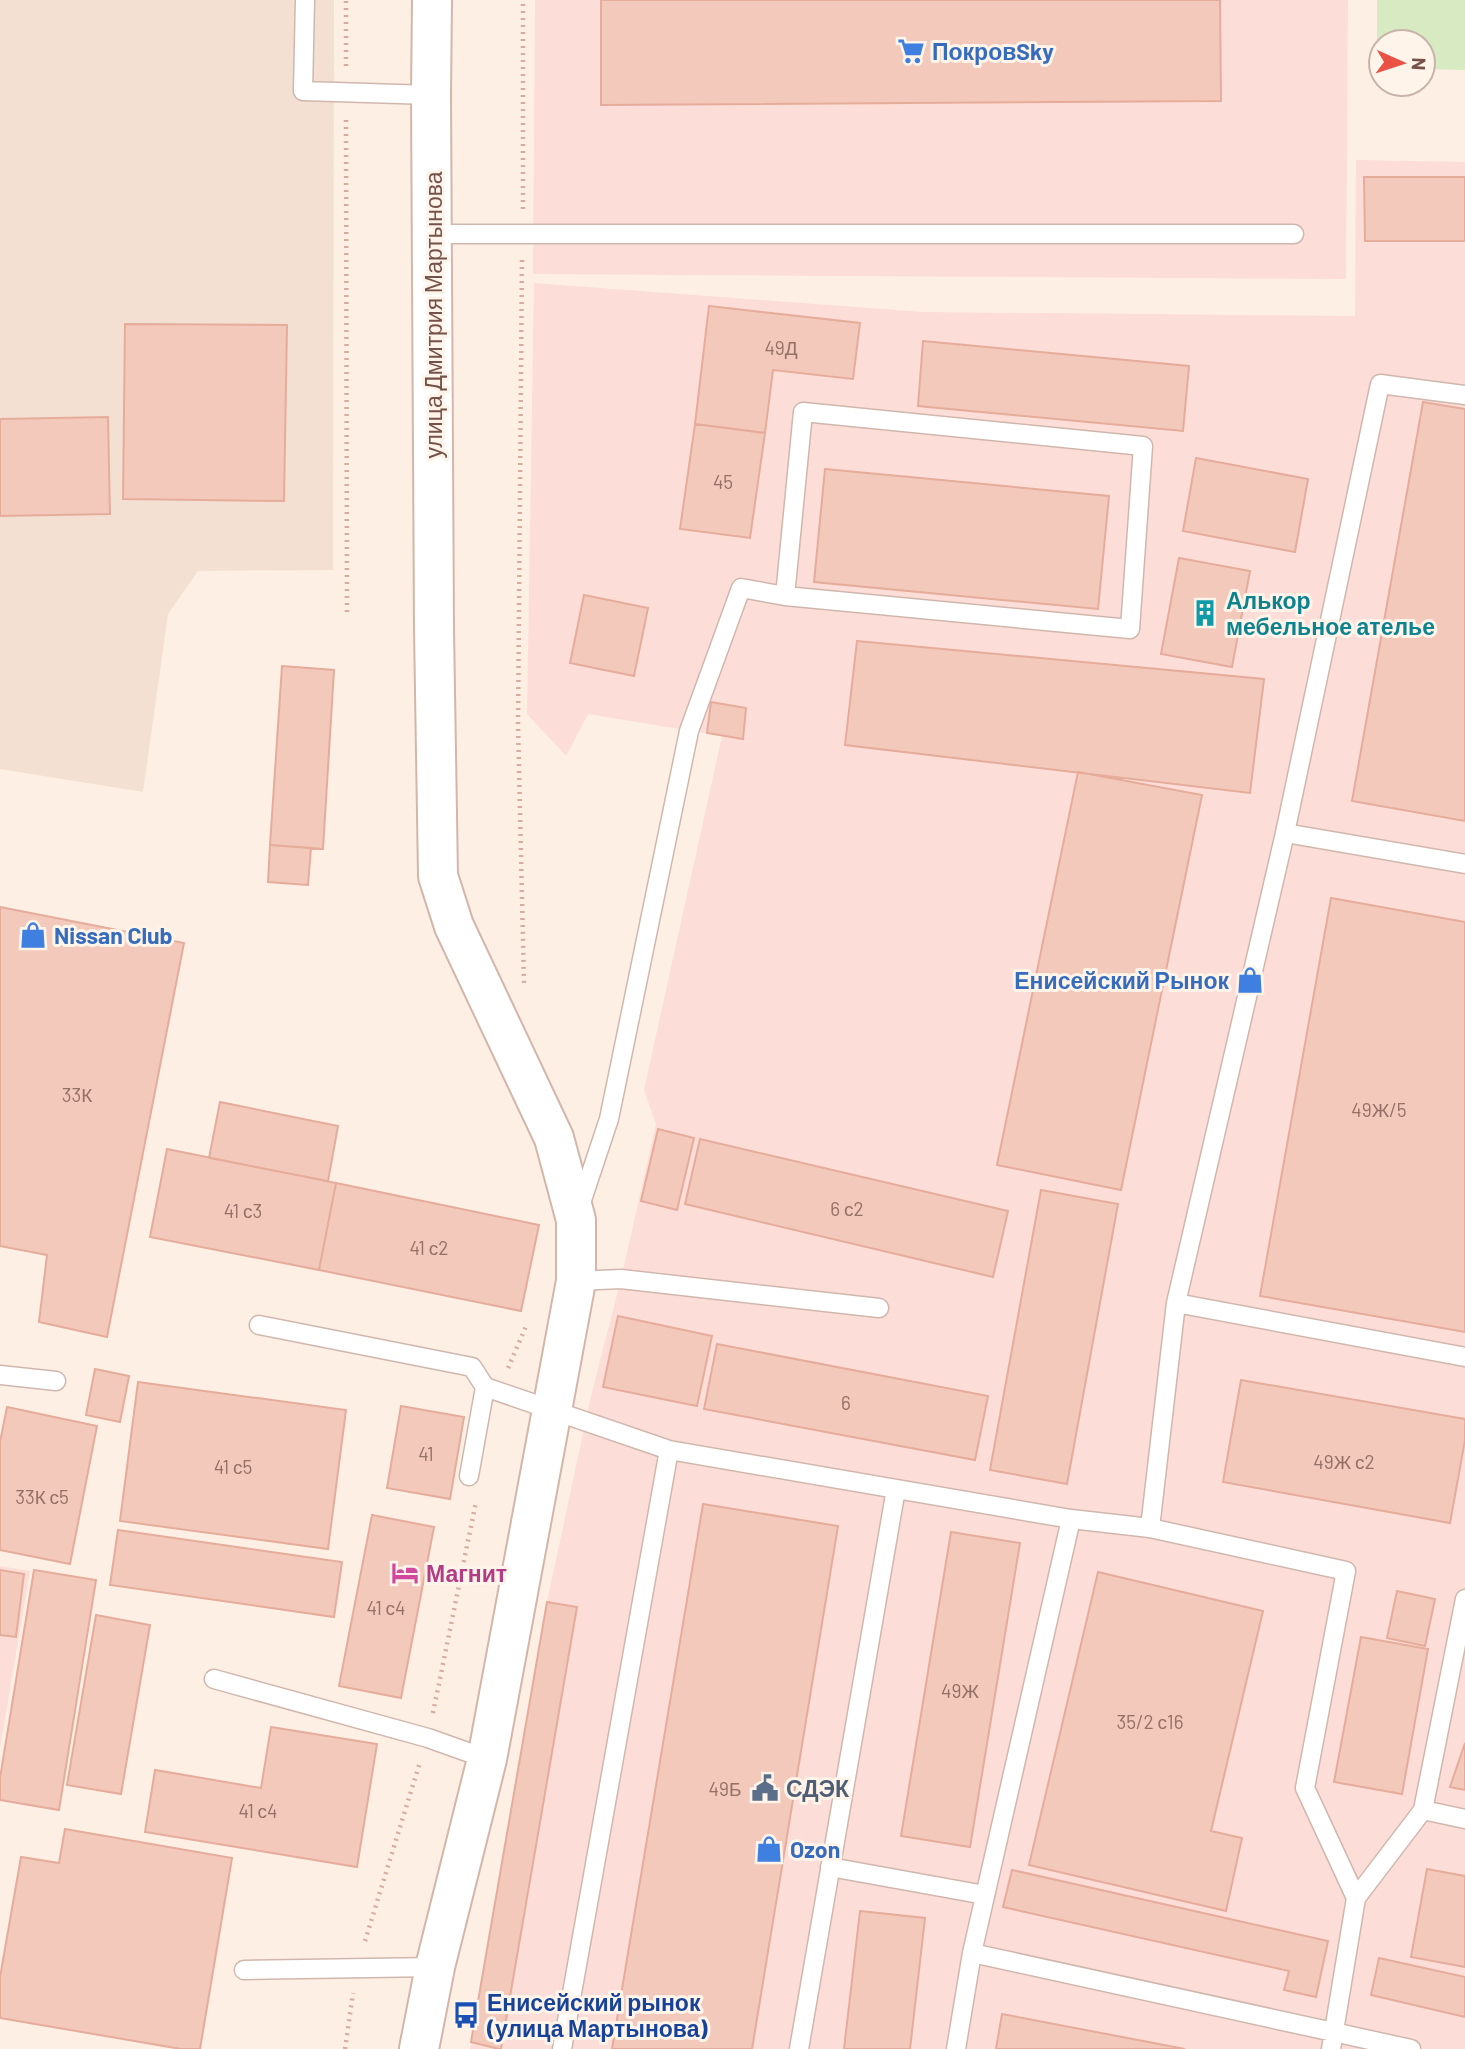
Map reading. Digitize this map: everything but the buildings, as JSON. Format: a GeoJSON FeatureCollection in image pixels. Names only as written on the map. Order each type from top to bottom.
{"type":"FeatureCollection","features":[{"type":"Feature","properties":{"kind":"street","name":"улица Дмитрия Мартынова"},"geometry":{"type":"LineString","coordinates":[[419,2049],[435,1967],[487,1759],[576,1282],[576,1220],[554,1138],[454,926],[438,876],[434,629],[432,0]]}},
{"type":"Feature","properties":{"kind":"lane"},"geometry":{"type":"LineString","coordinates":[[304,0],[303,91],[431,96]]}},
{"type":"Feature","properties":{"kind":"lane"},"geometry":{"type":"LineString","coordinates":[[433,234],[1294,234]]}},
{"type":"Feature","properties":{"kind":"lane"},"geometry":{"type":"LineString","coordinates":[[1150,1528],[1176,1303],[1285,833],[1380,384],[1465,395]]}},
{"type":"Feature","properties":{"kind":"lane"},"geometry":{"type":"LineString","coordinates":[[576,1220],[609,1119],[689,732],[741,588],[785,596],[1130,629],[1143,446],[803,412],[785,596]]}},
{"type":"Feature","properties":{"kind":"lane"},"geometry":{"type":"LineString","coordinates":[[1285,833],[1465,864]]}},
{"type":"Feature","properties":{"kind":"lane"},"geometry":{"type":"LineString","coordinates":[[576,1282],[621,1279],[879,1308]]}},
{"type":"Feature","properties":{"kind":"lane"},"geometry":{"type":"LineString","coordinates":[[1176,1303],[1465,1357]]}},
{"type":"Feature","properties":{"kind":"lane"},"geometry":{"type":"LineString","coordinates":[[259,1325],[472,1367],[485,1387],[669,1450],[1071,1519],[1150,1528],[1346,1571],[1305,1788],[1356,1898]]}},
{"type":"Feature","properties":{"kind":"lane"},"geometry":{"type":"LineString","coordinates":[[0,1376],[56,1381]]}},
{"type":"Feature","properties":{"kind":"lane"},"geometry":{"type":"LineString","coordinates":[[469,1475],[485,1387]]}},
{"type":"Feature","properties":{"kind":"lane"},"geometry":{"type":"LineString","coordinates":[[562,2049],[669,1450]]}},
{"type":"Feature","properties":{"kind":"lane"},"geometry":{"type":"LineString","coordinates":[[799,2049],[895,1489]]}},
{"type":"Feature","properties":{"kind":"lane"},"geometry":{"type":"LineString","coordinates":[[956,2049],[972,1953],[1071,1519]]}},
{"type":"Feature","properties":{"kind":"lane"},"geometry":{"type":"LineString","coordinates":[[1332,2040],[1356,1898],[1423,1810],[1465,1598]]}},
{"type":"Feature","properties":{"kind":"lane"},"geometry":{"type":"LineString","coordinates":[[214,1679],[428,1738],[487,1759]]}},
{"type":"Feature","properties":{"kind":"lane"},"geometry":{"type":"LineString","coordinates":[[1423,1810],[1465,1819]]}},
{"type":"Feature","properties":{"kind":"lane"},"geometry":{"type":"LineString","coordinates":[[830,1867],[985,1895]]}},
{"type":"Feature","properties":{"kind":"lane"},"geometry":{"type":"LineString","coordinates":[[972,1953],[1332,2040],[1411,2049]]}},
{"type":"Feature","properties":{"kind":"lane"},"geometry":{"type":"LineString","coordinates":[[244,1970],[435,1967]]}},
{"type":"Feature","properties":{"kind":"path"},"geometry":{"type":"LineString","coordinates":[[346,0],[347,616]]}},
{"type":"Feature","properties":{"kind":"shaded area"},"geometry":{"type":"Polygon","coordinates":[[[0,0],[334,0],[333,570],[198,571],[168,614],[143,792],[0,769],[0,0]]]}},
{"type":"Feature","properties":{"kind":"shaded area"},"geometry":{"type":"Polygon","coordinates":[[[535,0],[1348,0],[1346,279],[533,274],[535,0]]]}},
{"type":"Feature","properties":{"kind":"shaded area","name":"Енисейский Рынок"},"geometry":{"type":"Polygon","coordinates":[[[1356,160],[1465,162],[1465,2049],[470,2049],[547,1602],[591,1396],[656,1124],[644,1090],[722,736],[588,714],[566,756],[527,714],[534,283],[923,312],[1355,316],[1356,160]]]}},
{"type":"Feature","properties":{"kind":"shaded area"},"geometry":{"type":"Polygon","coordinates":[[[0,1566],[30,1571],[0,1748],[0,1566]]]}},
{"type":"Feature","properties":{"kind":"green space"},"geometry":{"type":"Polygon","coordinates":[[[1377,0],[1465,0],[1465,70],[1437,69],[1437,28],[1377,28],[1377,0]]]}},
{"type":"Feature","properties":{"kind":"place","name":"ПокровSky"},"geometry":{"type":"Point","coordinates":[911,51]}},
{"type":"Feature","properties":{"kind":"place","name":"Алькор мебельное ателье"},"geometry":{"type":"Point","coordinates":[1205,613]}},
{"type":"Feature","properties":{"kind":"place","name":"Nissan Club"},"geometry":{"type":"Point","coordinates":[33,935]}},
{"type":"Feature","properties":{"kind":"place","name":"Енисейский Рынок"},"geometry":{"type":"Point","coordinates":[1250,980]}},
{"type":"Feature","properties":{"kind":"place","name":"Магнит"},"geometry":{"type":"Point","coordinates":[405,1573]}},
{"type":"Feature","properties":{"kind":"place","name":"СДЭК"},"geometry":{"type":"Point","coordinates":[765,1788]}},
{"type":"Feature","properties":{"kind":"place","name":"Ozon"},"geometry":{"type":"Point","coordinates":[769,1849]}},
{"type":"Feature","properties":{"kind":"place","name":"Енисейский рынок (улица Мартынова)"},"geometry":{"type":"Point","coordinates":[466,2015]}}]}
